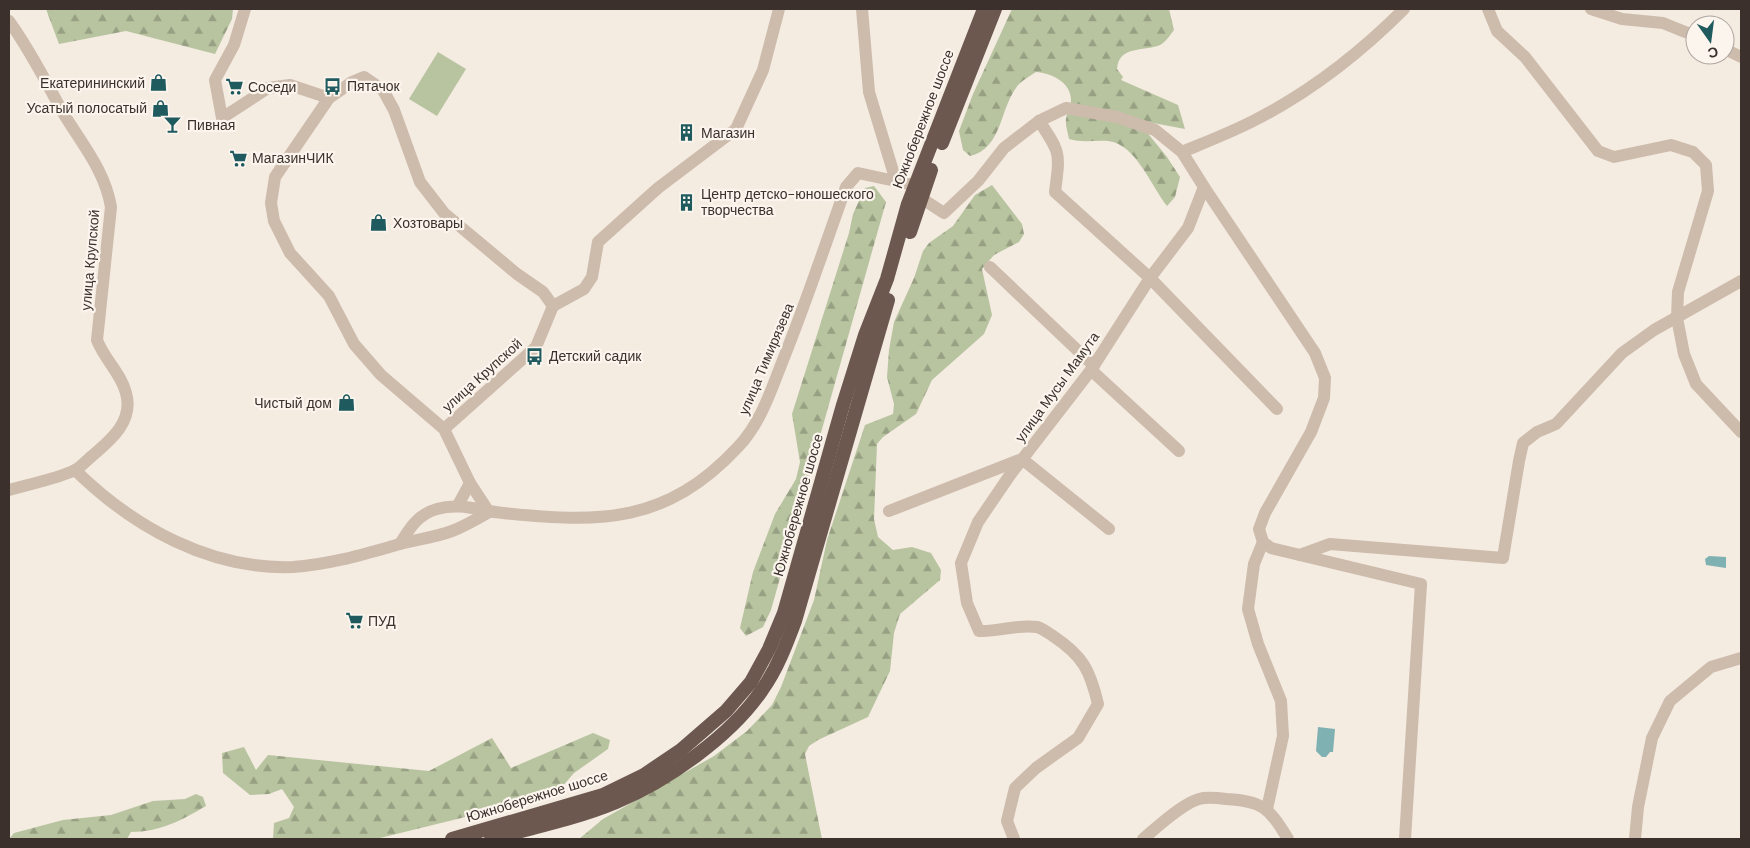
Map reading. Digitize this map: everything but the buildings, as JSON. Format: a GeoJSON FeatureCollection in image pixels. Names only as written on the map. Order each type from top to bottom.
{"type":"FeatureCollection","features":[{"type":"Feature","properties":{"kind":"highway","name":"Южнобережное шоссе"},"geometry":{"type":"LineString","coordinates":[[491,839],[614,803],[656,784],[692,759],[737,719],[756,698],[780,658],[795,621],[917,194],[921,171],[984,9]]}},
{"type":"Feature","properties":{"kind":"highway","name":"Южнобережное шоссе"},"geometry":{"type":"LineString","coordinates":[[452,839],[603,795],[644,775],[681,750],[726,711],[751,682],[769,649],[784,612],[865,335],[917,194],[995,9]]}},
{"type":"Feature","properties":{"kind":"street"},"geometry":{"type":"LineString","coordinates":[[245,9],[234,45],[215,80],[222,118],[268,88],[290,85],[330,98]]}},
{"type":"Feature","properties":{"kind":"street"},"geometry":{"type":"LineString","coordinates":[[554,306],[584,289],[592,277],[598,242],[658,188],[736,129],[762,70],[779,9]]}},
{"type":"Feature","properties":{"kind":"street"},"geometry":{"type":"LineString","coordinates":[[862,9],[869,92],[896,181],[944,212],[978,181],[1004,148],[1038,121],[1066,108],[1117,117],[1155,130],[1182,152],[1314,353],[1325,378],[1324,398],[1311,432],[1265,513],[1259,529],[1263,542],[1271,548],[1421,584],[1405,839]]}},
{"type":"Feature","properties":{"kind":"street"},"geometry":{"type":"LineString","coordinates":[[1182,152],[1256,120],[1305,91],[1370,41],[1404,9]]}},
{"type":"Feature","properties":{"kind":"street"},"geometry":{"type":"LineString","coordinates":[[1488,9],[1497,31],[1525,57],[1598,151],[1614,157],[1671,145],[1692,152],[1706,165],[1708,191],[1678,292],[1677,318],[1684,354],[1696,384],[1741,432]]}},
{"type":"Feature","properties":{"kind":"street"},"geometry":{"type":"LineString","coordinates":[[1591,9],[1622,19],[1663,23],[1685,32]]}},
{"type":"Feature","properties":{"kind":"street","name":"улица Крупской"},"geometry":{"type":"LineString","coordinates":[[9,21],[32,52],[63,112],[93,158],[108,188],[111,207],[98,340],[102,352],[127,394],[128,411],[121,428],[107,443],[75,470]]}},
{"type":"Feature","properties":{"kind":"street","name":"улица Крупской"},"geometry":{"type":"LineString","coordinates":[[364,78],[383,90],[394,110],[420,182],[444,213],[517,274],[543,292],[554,306],[536,347],[493,388],[444,429],[381,375],[354,344],[329,296],[290,253],[274,221],[271,203],[275,177],[330,98],[352,82],[364,78]]}},
{"type":"Feature","properties":{"kind":"street"},"geometry":{"type":"LineString","coordinates":[[1038,121],[1056,146],[1059,162],[1055,192],[1150,278],[1277,409]]}},
{"type":"Feature","properties":{"kind":"street"},"geometry":{"type":"LineString","coordinates":[[896,181],[921,171]]}},
{"type":"Feature","properties":{"kind":"street","name":"улица Тимирязева"},"geometry":{"type":"LineString","coordinates":[[400,544],[413,522],[435,509],[458,505],[489,512],[567,520],[637,513],[672,499],[706,478],[740,446],[762,414],[804,309],[846,187],[858,173],[896,181]]}},
{"type":"Feature","properties":{"kind":"street"},"geometry":{"type":"LineString","coordinates":[[896,181],[917,194]]}},
{"type":"Feature","properties":{"kind":"street","name":"улица Мусы Мамута"},"geometry":{"type":"LineString","coordinates":[[1014,839],[1007,821],[1015,788],[1036,768],[1078,738],[1098,704],[1091,676],[1072,649],[1039,627],[1015,626],[997,632],[979,631],[967,603],[961,563],[978,522],[1022,459],[1092,368],[1150,278],[1188,228],[1204,187]]}},
{"type":"Feature","properties":{"kind":"street"},"geometry":{"type":"LineString","coordinates":[[990,267],[1179,451]]}},
{"type":"Feature","properties":{"kind":"street"},"geometry":{"type":"LineString","coordinates":[[1300,555],[1330,544],[1503,558],[1523,443],[1537,432],[1556,424],[1622,353],[1654,330],[1741,281]]}},
{"type":"Feature","properties":{"kind":"street"},"geometry":{"type":"LineString","coordinates":[[9,490],[75,470],[96,491],[152,529],[194,551],[228,562],[261,566],[295,567],[335,561],[452,530],[489,512],[470,482],[444,429]]}},
{"type":"Feature","properties":{"kind":"street"},"geometry":{"type":"LineString","coordinates":[[889,511],[1022,459],[1109,529]]}},
{"type":"Feature","properties":{"kind":"street"},"geometry":{"type":"LineString","coordinates":[[458,505],[470,482]]}},
{"type":"Feature","properties":{"kind":"street"},"geometry":{"type":"LineString","coordinates":[[1263,542],[1254,564],[1248,609],[1258,644],[1281,701],[1284,736],[1267,809]]}},
{"type":"Feature","properties":{"kind":"street"},"geometry":{"type":"LineString","coordinates":[[1635,839],[1638,807],[1652,738],[1670,701],[1711,667],[1741,658]]}},
{"type":"Feature","properties":{"kind":"street"},"geometry":{"type":"LineString","coordinates":[[1143,839],[1167,819],[1198,799],[1250,800],[1267,809],[1288,839]]}},
{"type":"Feature","properties":{"kind":"green space"},"geometry":{"type":"Polygon","coordinates":[[[46,9],[233,9],[232,19],[215,54],[126,31],[59,44],[46,9]]]}},
{"type":"Feature","properties":{"kind":"green space"},"geometry":{"type":"Polygon","coordinates":[[[1012,9],[1169,9],[1174,30],[1168,38],[1160,45],[1133,51],[1122,56],[1117,69],[1123,77],[1121,80],[1178,105],[1185,129],[1137,120],[1167,157],[1180,177],[1175,197],[1167,206],[1142,167],[1127,150],[1118,144],[1108,141],[1069,139],[1066,121],[1071,102],[1070,94],[1064,83],[1048,74],[1036,72],[1020,83],[1013,92],[1000,125],[989,144],[981,151],[970,156],[963,150],[959,131],[973,94],[1012,9]]]}},
{"type":"Feature","properties":{"kind":"green space"},"geometry":{"type":"Polygon","coordinates":[[[438,52],[466,69],[437,116],[409,99],[438,52]]]}},
{"type":"Feature","properties":{"kind":"green space"},"geometry":{"type":"Polygon","coordinates":[[[992,185],[1022,224],[1024,234],[1019,242],[994,255],[982,269],[992,315],[984,334],[932,380],[916,414],[883,437],[877,444],[874,519],[878,537],[893,550],[912,547],[931,553],[941,570],[940,580],[900,614],[894,633],[890,671],[868,717],[818,740],[809,746],[805,754],[822,839],[579,839],[603,819],[714,756],[747,731],[772,705],[781,687],[814,600],[827,540],[865,425],[893,414],[894,404],[887,377],[894,322],[914,278],[923,251],[929,243],[953,226],[975,195],[992,185]]]}},
{"type":"Feature","properties":{"kind":"green space"},"geometry":{"type":"Polygon","coordinates":[[[874,186],[886,202],[771,610],[763,627],[746,636],[740,628],[753,572],[775,514],[796,479],[800,462],[792,414],[849,233],[853,214],[865,188],[874,186]]]}},
{"type":"Feature","properties":{"kind":"green space"},"geometry":{"type":"Polygon","coordinates":[[[593,733],[610,740],[608,749],[574,773],[555,795],[376,839],[273,839],[274,823],[289,818],[294,807],[282,789],[269,794],[250,795],[223,773],[222,753],[244,747],[256,770],[268,755],[429,771],[492,738],[511,768],[593,733]]]}},
{"type":"Feature","properties":{"kind":"green space"},"geometry":{"type":"Polygon","coordinates":[[[196,794],[203,797],[206,806],[161,827],[131,832],[127,839],[9,839],[14,833],[63,820],[111,815],[153,801],[185,799],[196,794]]]}},
{"type":"Feature","properties":{"kind":"water"},"geometry":{"type":"Polygon","coordinates":[[[1709,556],[1726,557],[1726,568],[1706,565],[1705,559],[1709,556]]]}},
{"type":"Feature","properties":{"kind":"water"},"geometry":{"type":"Polygon","coordinates":[[[1318,727],[1335,729],[1333,752],[1330,752],[1326,757],[1322,757],[1316,751],[1318,727]]]}},
{"type":"Feature","properties":{"kind":"place","name":"Екатерининский"},"geometry":{"type":"Point","coordinates":[159,83]}},
{"type":"Feature","properties":{"kind":"place","name":"Пятачок"},"geometry":{"type":"Point","coordinates":[333,86]}},
{"type":"Feature","properties":{"kind":"place","name":"Соседи"},"geometry":{"type":"Point","coordinates":[234,87]}},
{"type":"Feature","properties":{"kind":"place","name":"Усатый полосатый"},"geometry":{"type":"Point","coordinates":[161,108]}},
{"type":"Feature","properties":{"kind":"place","name":"Пивная"},"geometry":{"type":"Point","coordinates":[173,125]}},
{"type":"Feature","properties":{"kind":"place","name":"Магазин"},"geometry":{"type":"Point","coordinates":[687,133]}},
{"type":"Feature","properties":{"kind":"place","name":"МагазинЧИК"},"geometry":{"type":"Point","coordinates":[238,158]}},
{"type":"Feature","properties":{"kind":"place","name":"Центр детско-юношеского творчества"},"geometry":{"type":"Point","coordinates":[687,202]}},
{"type":"Feature","properties":{"kind":"place","name":"Хозтовары"},"geometry":{"type":"Point","coordinates":[379,223]}},
{"type":"Feature","properties":{"kind":"place","name":"Детский садик"},"geometry":{"type":"Point","coordinates":[535,356]}},
{"type":"Feature","properties":{"kind":"place","name":"Чистый дом"},"geometry":{"type":"Point","coordinates":[346,403]}},
{"type":"Feature","properties":{"kind":"place","name":"ПУД"},"geometry":{"type":"Point","coordinates":[354,621]}}]}
